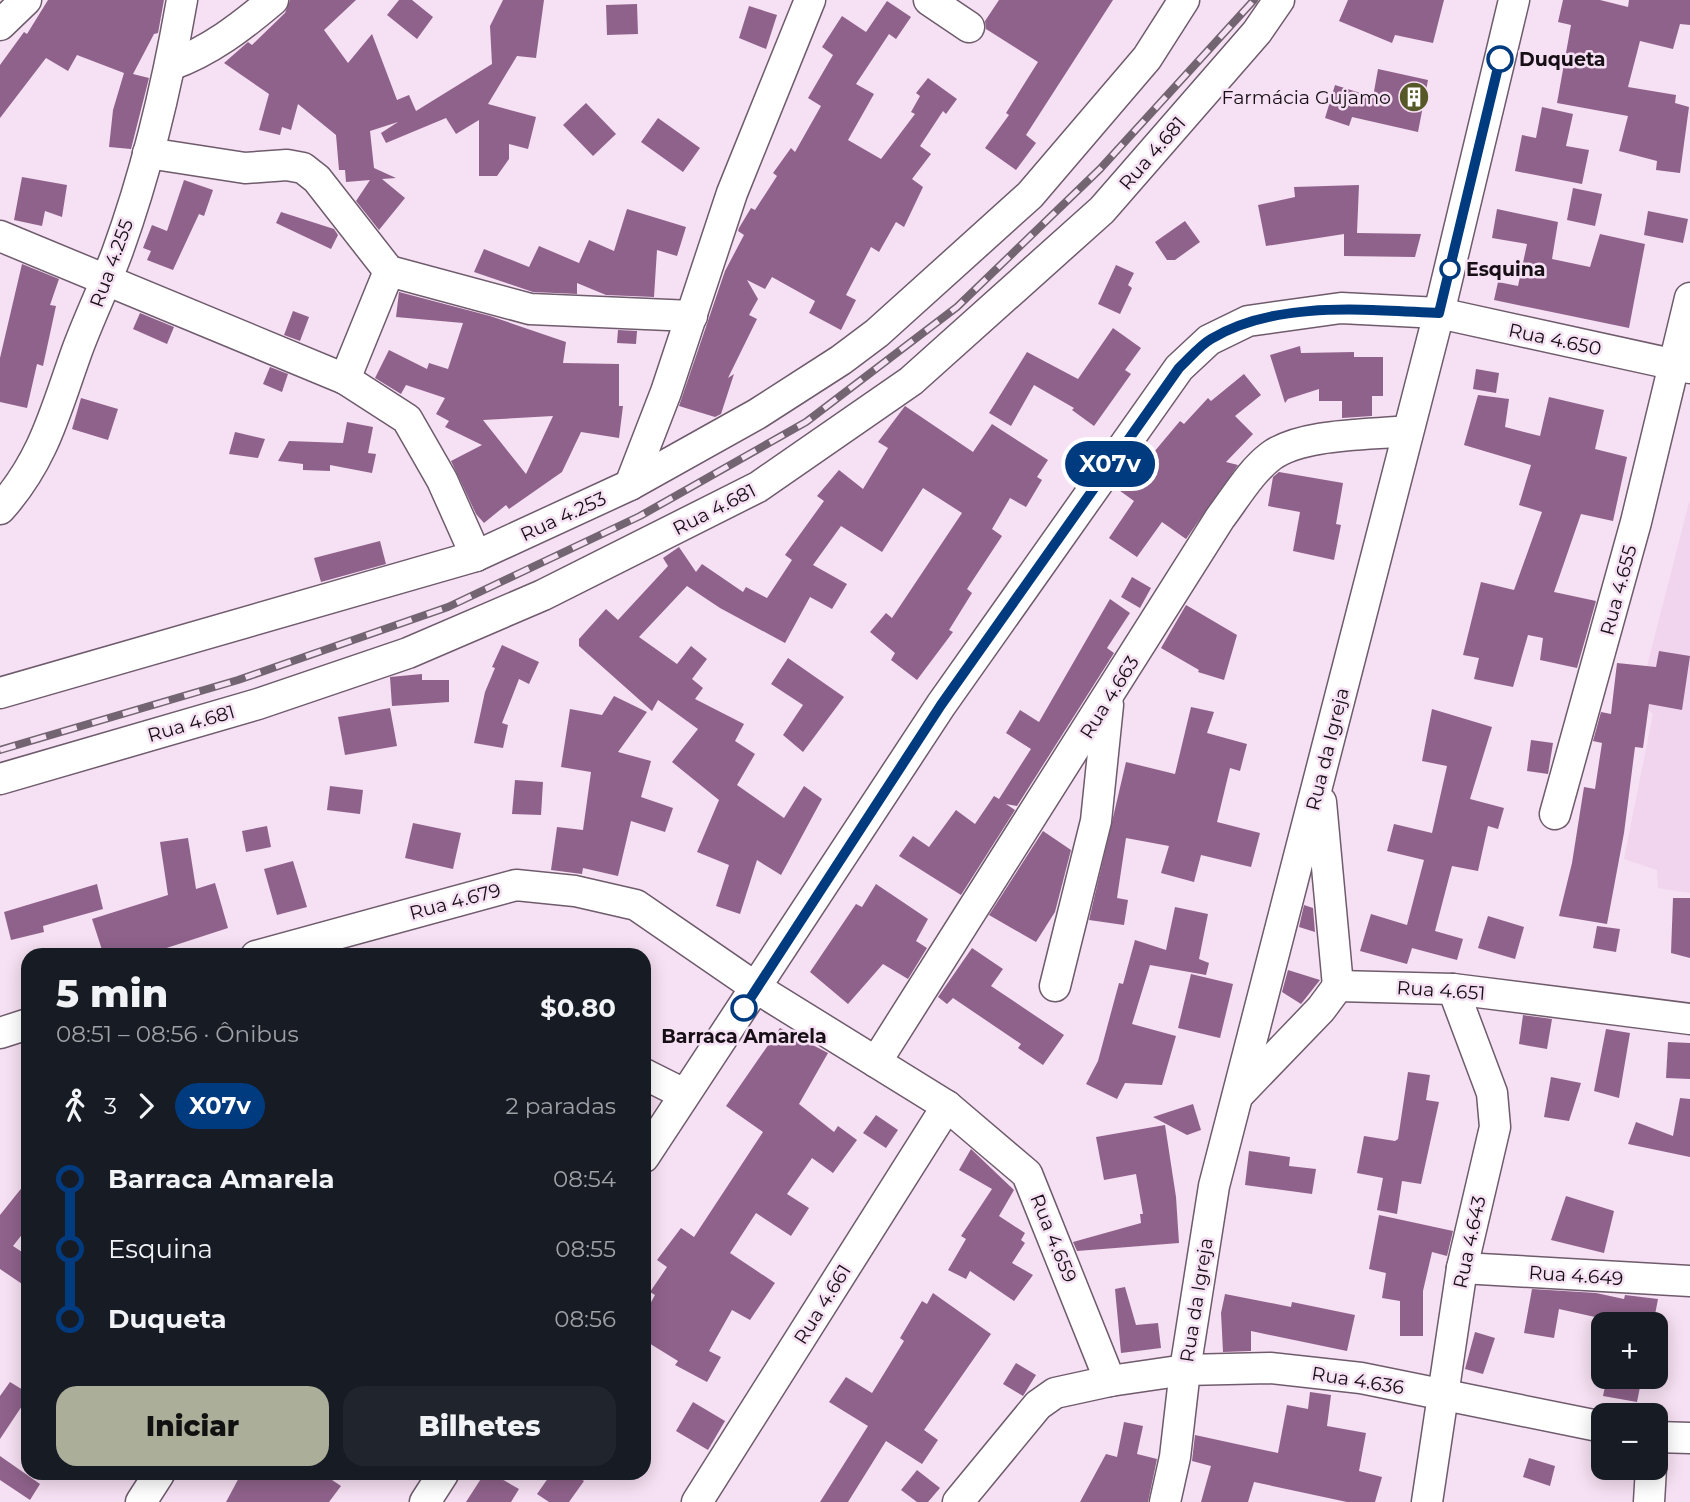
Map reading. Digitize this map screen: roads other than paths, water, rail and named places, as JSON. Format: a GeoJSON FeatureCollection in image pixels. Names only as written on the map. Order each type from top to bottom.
{"type":"FeatureCollection","features":[{"type":"Feature","properties":{"kind":"street"},"geometry":{"type":"LineString","coordinates":[[0,25],[26,0]]}},
{"type":"Feature","properties":{"kind":"street","name":"Rua 4.255"},"geometry":{"type":"LineString","coordinates":[[0,509],[31,470],[49,435],[78,348],[107,280],[148,153],[171,65],[182,0]]}},
{"type":"Feature","properties":{"kind":"street"},"geometry":{"type":"LineString","coordinates":[[171,65],[196,56],[225,39],[273,0]]}},
{"type":"Feature","properties":{"kind":"street","name":"Rua 4.253"},"geometry":{"type":"LineString","coordinates":[[0,693],[476,556],[630,485],[692,316],[732,193],[810,0]]}},
{"type":"Feature","properties":{"kind":"street"},"geometry":{"type":"LineString","coordinates":[[929,0],[969,27]]}},
{"type":"Feature","properties":{"kind":"street"},"geometry":{"type":"LineString","coordinates":[[630,485],[757,414],[877,333],[1030,195],[1147,58],[1184,0]]}},
{"type":"Feature","properties":{"kind":"street","name":"Rua 4.681"},"geometry":{"type":"LineString","coordinates":[[0,779],[258,704],[408,653],[543,595],[758,487],[911,381],[1102,210],[1257,32],[1279,0]]}},
{"type":"Feature","properties":{"kind":"street","name":"Rua da Igreja"},"geometry":{"type":"LineString","coordinates":[[1165,1502],[1175,1457],[1185,1370],[1214,1186],[1439,313],[1514,0]]}},
{"type":"Feature","properties":{"kind":"street"},"geometry":{"type":"LineString","coordinates":[[148,153],[245,168],[288,165],[303,168],[317,179],[388,271],[530,309],[692,316]]}},
{"type":"Feature","properties":{"kind":"street"},"geometry":{"type":"LineString","coordinates":[[0,236],[345,379],[407,419],[442,480],[476,556]]}},
{"type":"Feature","properties":{"kind":"street"},"geometry":{"type":"LineString","coordinates":[[345,379],[388,271]]}},
{"type":"Feature","properties":{"kind":"street","name":"Rua 4.655"},"geometry":{"type":"LineString","coordinates":[[1555,814],[1681,366],[1690,298]]}},
{"type":"Feature","properties":{"kind":"street","name":"Rua 4.650"},"geometry":{"type":"LineString","coordinates":[[651,1146],[758,989],[941,705],[1179,368],[1209,340],[1248,321],[1341,309],[1439,313],[1681,366]]}},
{"type":"Feature","properties":{"kind":"street","name":"Rua 4.663"},"geometry":{"type":"LineString","coordinates":[[876,1062],[1220,518],[1253,472],[1272,455],[1294,443],[1408,431]]}},
{"type":"Feature","properties":{"kind":"street"},"geometry":{"type":"LineString","coordinates":[[1055,986],[1096,821],[1109,697]]}},
{"type":"Feature","properties":{"kind":"street"},"geometry":{"type":"LineString","coordinates":[[1239,1095],[1321,1009],[1338,986],[1319,781]]}},
{"type":"Feature","properties":{"kind":"street","name":"Rua 4.679"},"geometry":{"type":"LineString","coordinates":[[285,948],[516,885],[575,891],[636,905],[758,989]]}},
{"type":"Feature","properties":{"kind":"street","name":"Rua 4.651"},"geometry":{"type":"LineString","coordinates":[[1338,986],[1453,989],[1690,1018]]}},
{"type":"Feature","properties":{"kind":"street","name":"Rua 4.659"},"geometry":{"type":"LineString","coordinates":[[758,989],[947,1106],[1027,1174],[1110,1381]]}},
{"type":"Feature","properties":{"kind":"street","name":"Rua 4.643"},"geometry":{"type":"LineString","coordinates":[[1427,1502],[1462,1268],[1495,1127],[1492,1093],[1453,989]]}},
{"type":"Feature","properties":{"kind":"street"},"geometry":{"type":"LineString","coordinates":[[0,1033],[21,1026]]}},
{"type":"Feature","properties":{"kind":"street"},"geometry":{"type":"LineString","coordinates":[[651,1078],[684,1094]]}},
{"type":"Feature","properties":{"kind":"street","name":"Rua 4.661"},"geometry":{"type":"LineString","coordinates":[[697,1502],[947,1106]]}},
{"type":"Feature","properties":{"kind":"street","name":"Rua 4.649"},"geometry":{"type":"LineString","coordinates":[[1462,1268],[1690,1281]]}},
{"type":"Feature","properties":{"kind":"street","name":"Rua 4.636"},"geometry":{"type":"LineString","coordinates":[[1110,1381],[1185,1370],[1270,1368],[1361,1378],[1591,1425]]}},
{"type":"Feature","properties":{"kind":"street"},"geometry":{"type":"LineString","coordinates":[[958,1502],[1038,1405],[1055,1393],[1110,1381]]}},
{"type":"Feature","properties":{"kind":"street"},"geometry":{"type":"LineString","coordinates":[[1668,1437],[1690,1438]]}},
{"type":"Feature","properties":{"kind":"street"},"geometry":{"type":"LineString","coordinates":[[141,1502],[155,1480]]}},
{"type":"Feature","properties":{"kind":"street"},"geometry":{"type":"LineString","coordinates":[[425,1502],[439,1480]]}},
{"type":"Feature","properties":{"kind":"street"},"geometry":{"type":"LineString","coordinates":[[1648,1502],[1650,1480]]}},
{"type":"Feature","properties":{"kind":"railway"},"geometry":{"type":"LineString","coordinates":[[0,750],[238,680],[448,607],[640,516],[806,422],[957,307],[1100,169],[1254,0]]}},
{"type":"Feature","properties":{"kind":"place","name":"Duqueta"},"geometry":{"type":"Point","coordinates":[1500,59]}},
{"type":"Feature","properties":{"kind":"place","name":"Farmácia Gujamo"},"geometry":{"type":"Point","coordinates":[1414,97]}},
{"type":"Feature","properties":{"kind":"place","name":"Esquina"},"geometry":{"type":"Point","coordinates":[1450,269]}},
{"type":"Feature","properties":{"kind":"place","name":"Barraca Amarela"},"geometry":{"type":"Point","coordinates":[744,1008]}}]}
